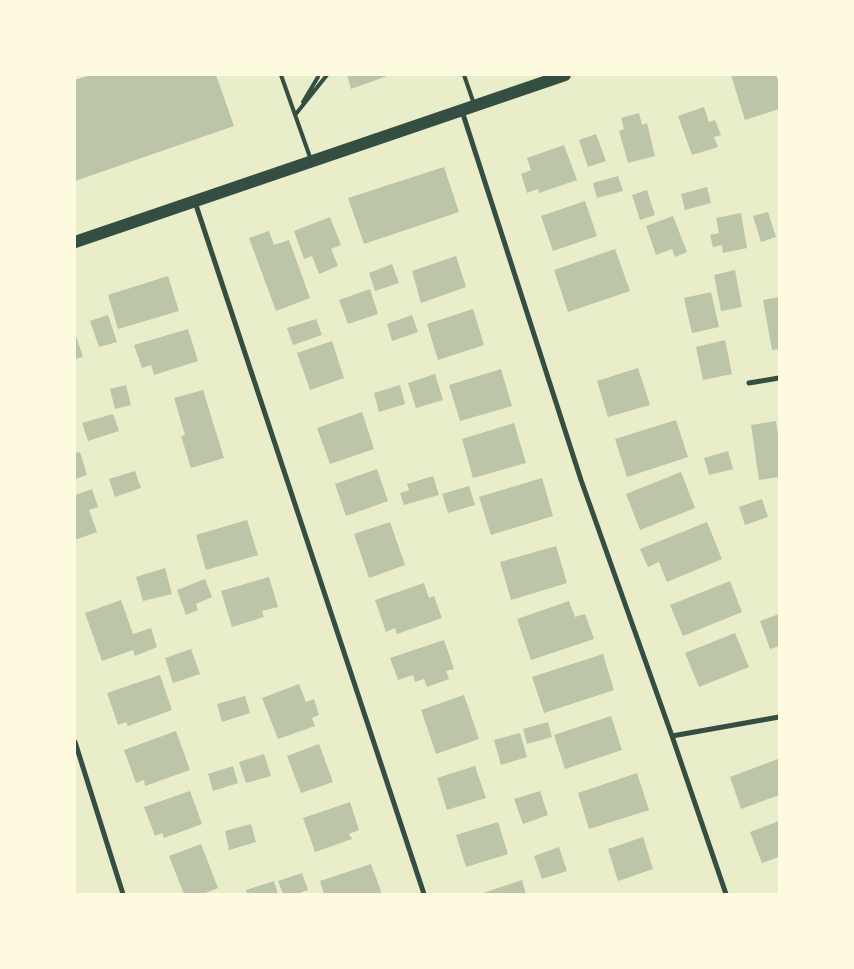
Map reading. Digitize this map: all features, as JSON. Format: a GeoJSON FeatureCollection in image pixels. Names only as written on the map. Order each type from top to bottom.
{"type":"FeatureCollection","features":[{"type":"Feature","properties":{"kind":"main road"},"geometry":{"type":"LineString","coordinates":[[75,242],[565,75]]}},
{"type":"Feature","properties":{"kind":"street"},"geometry":{"type":"LineString","coordinates":[[462,110],[581,480],[726,894]]}},
{"type":"Feature","properties":{"kind":"street"},"geometry":{"type":"LineString","coordinates":[[195,202],[424,894]]}},
{"type":"Feature","properties":{"kind":"street"},"geometry":{"type":"LineString","coordinates":[[749,383],[779,378]]}},
{"type":"Feature","properties":{"kind":"street"},"geometry":{"type":"LineString","coordinates":[[672,736],[779,717]]}},
{"type":"Feature","properties":{"kind":"street"},"geometry":{"type":"LineString","coordinates":[[75,742],[123,894]]}},
{"type":"Feature","properties":{"kind":"lane"},"geometry":{"type":"LineString","coordinates":[[281,75],[312,162]]}},
{"type":"Feature","properties":{"kind":"lane"},"geometry":{"type":"LineString","coordinates":[[295,115],[327,75]]}},
{"type":"Feature","properties":{"kind":"lane"},"geometry":{"type":"LineString","coordinates":[[464,75],[475,106]]}},
{"type":"Feature","properties":{"kind":"lane"},"geometry":{"type":"LineString","coordinates":[[295,115],[318,77]]}},
{"type":"Feature","properties":{"kind":"building"},"geometry":{"type":"Polygon","coordinates":[[[91,75],[216,75],[234,126],[75,181],[75,80],[91,75]]]}},
{"type":"Feature","properties":{"kind":"building"},"geometry":{"type":"Polygon","coordinates":[[[347,75],[390,75],[351,89],[347,75]]]}},
{"type":"Feature","properties":{"kind":"building"},"geometry":{"type":"Polygon","coordinates":[[[731,75],[776,75],[779,84],[779,109],[745,120],[731,75]]]}},
{"type":"Feature","properties":{"kind":"building"},"geometry":{"type":"Polygon","coordinates":[[[704,107],[709,122],[715,120],[721,135],[714,137],[718,147],[692,155],[678,116],[704,107]]]}},
{"type":"Feature","properties":{"kind":"building"},"geometry":{"type":"Polygon","coordinates":[[[639,113],[642,125],[647,123],[655,156],[628,163],[619,131],[624,129],[621,118],[639,113]]]}},
{"type":"Feature","properties":{"kind":"building"},"geometry":{"type":"Polygon","coordinates":[[[596,134],[606,161],[588,167],[579,140],[596,134]]]}},
{"type":"Feature","properties":{"kind":"building"},"geometry":{"type":"Polygon","coordinates":[[[564,145],[577,180],[539,193],[538,189],[527,193],[521,174],[531,170],[527,158],[564,145]]]}},
{"type":"Feature","properties":{"kind":"building"},"geometry":{"type":"Polygon","coordinates":[[[444,167],[459,212],[364,244],[348,198],[444,167]]]}},
{"type":"Feature","properties":{"kind":"building"},"geometry":{"type":"Polygon","coordinates":[[[618,176],[623,191],[597,198],[593,183],[618,176]]]}},
{"type":"Feature","properties":{"kind":"building"},"geometry":{"type":"Polygon","coordinates":[[[707,187],[711,203],[685,210],[681,194],[707,187]]]}},
{"type":"Feature","properties":{"kind":"building"},"geometry":{"type":"Polygon","coordinates":[[[647,190],[655,215],[640,220],[632,195],[647,190]]]}},
{"type":"Feature","properties":{"kind":"building"},"geometry":{"type":"Polygon","coordinates":[[[585,201],[597,236],[553,251],[541,216],[585,201]]]}},
{"type":"Feature","properties":{"kind":"building"},"geometry":{"type":"Polygon","coordinates":[[[768,212],[776,237],[761,242],[753,216],[768,212]]]}},
{"type":"Feature","properties":{"kind":"building"},"geometry":{"type":"Polygon","coordinates":[[[741,213],[747,248],[723,253],[722,245],[713,247],[710,235],[719,233],[716,218],[741,213]]]}},
{"type":"Feature","properties":{"kind":"building"},"geometry":{"type":"Polygon","coordinates":[[[673,216],[687,252],[675,257],[672,249],[656,255],[646,226],[673,216]]]}},
{"type":"Feature","properties":{"kind":"building"},"geometry":{"type":"Polygon","coordinates":[[[330,217],[341,245],[331,249],[338,266],[319,274],[312,256],[304,259],[294,231],[330,217]]]}},
{"type":"Feature","properties":{"kind":"building"},"geometry":{"type":"Polygon","coordinates":[[[269,231],[274,245],[289,240],[310,298],[276,311],[249,238],[269,231]]]}},
{"type":"Feature","properties":{"kind":"building"},"geometry":{"type":"Polygon","coordinates":[[[615,249],[630,291],[568,312],[554,270],[615,249]]]}},
{"type":"Feature","properties":{"kind":"building"},"geometry":{"type":"Polygon","coordinates":[[[456,256],[466,287],[421,303],[412,271],[456,256]]]}},
{"type":"Feature","properties":{"kind":"building"},"geometry":{"type":"Polygon","coordinates":[[[392,264],[399,283],[375,291],[369,273],[392,264]]]}},
{"type":"Feature","properties":{"kind":"building"},"geometry":{"type":"Polygon","coordinates":[[[735,270],[742,307],[721,311],[714,275],[735,270]]]}},
{"type":"Feature","properties":{"kind":"building"},"geometry":{"type":"Polygon","coordinates":[[[168,276],[179,311],[118,329],[108,295],[168,276]]]}},
{"type":"Feature","properties":{"kind":"building"},"geometry":{"type":"Polygon","coordinates":[[[370,289],[378,314],[348,324],[339,300],[370,289]]]}},
{"type":"Feature","properties":{"kind":"building"},"geometry":{"type":"Polygon","coordinates":[[[711,292],[719,327],[692,333],[684,298],[711,292]]]}},
{"type":"Feature","properties":{"kind":"building"},"geometry":{"type":"Polygon","coordinates":[[[779,297],[779,349],[772,350],[763,300],[779,297]]]}},
{"type":"Feature","properties":{"kind":"building"},"geometry":{"type":"Polygon","coordinates":[[[473,309],[484,345],[438,360],[427,324],[473,309]]]}},
{"type":"Feature","properties":{"kind":"building"},"geometry":{"type":"Polygon","coordinates":[[[108,315],[117,342],[99,347],[90,321],[108,315]]]}},
{"type":"Feature","properties":{"kind":"building"},"geometry":{"type":"Polygon","coordinates":[[[412,315],[418,332],[392,341],[387,324],[412,315]]]}},
{"type":"Feature","properties":{"kind":"building"},"geometry":{"type":"Polygon","coordinates":[[[316,319],[322,335],[293,345],[287,328],[316,319]]]}},
{"type":"Feature","properties":{"kind":"building"},"geometry":{"type":"Polygon","coordinates":[[[188,329],[198,361],[154,375],[151,365],[142,368],[134,345],[188,329]]]}},
{"type":"Feature","properties":{"kind":"building"},"geometry":{"type":"Polygon","coordinates":[[[75,333],[83,357],[75,359],[75,333]]]}},
{"type":"Feature","properties":{"kind":"building"},"geometry":{"type":"Polygon","coordinates":[[[725,340],[732,374],[703,380],[696,347],[725,340]]]}},
{"type":"Feature","properties":{"kind":"building"},"geometry":{"type":"Polygon","coordinates":[[[332,341],[344,378],[310,390],[297,353],[332,341]]]}},
{"type":"Feature","properties":{"kind":"building"},"geometry":{"type":"Polygon","coordinates":[[[638,368],[650,405],[608,417],[597,381],[638,368]]]}},
{"type":"Feature","properties":{"kind":"building"},"geometry":{"type":"Polygon","coordinates":[[[501,369],[512,406],[460,421],[449,385],[501,369]]]}},
{"type":"Feature","properties":{"kind":"building"},"geometry":{"type":"Polygon","coordinates":[[[435,374],[443,400],[416,408],[408,383],[435,374]]]}},
{"type":"Feature","properties":{"kind":"building"},"geometry":{"type":"Polygon","coordinates":[[[126,385],[131,405],[115,409],[110,389],[126,385]]]}},
{"type":"Feature","properties":{"kind":"building"},"geometry":{"type":"Polygon","coordinates":[[[400,385],[405,404],[379,412],[374,393],[400,385]]]}},
{"type":"Feature","properties":{"kind":"building"},"geometry":{"type":"Polygon","coordinates":[[[203,390],[224,458],[191,468],[181,436],[185,435],[174,398],[203,390]]]}},
{"type":"Feature","properties":{"kind":"building"},"geometry":{"type":"Polygon","coordinates":[[[362,412],[374,449],[330,464],[317,428],[362,412]]]}},
{"type":"Feature","properties":{"kind":"building"},"geometry":{"type":"Polygon","coordinates":[[[113,414],[119,431],[88,441],[82,423],[113,414]]]}},
{"type":"Feature","properties":{"kind":"building"},"geometry":{"type":"Polygon","coordinates":[[[676,420],[688,457],[627,477],[615,439],[676,420]]]}},
{"type":"Feature","properties":{"kind":"building"},"geometry":{"type":"Polygon","coordinates":[[[776,421],[779,443],[779,477],[759,480],[751,425],[776,421]]]}},
{"type":"Feature","properties":{"kind":"building"},"geometry":{"type":"Polygon","coordinates":[[[514,423],[526,463],[473,478],[462,439],[514,423]]]}},
{"type":"Feature","properties":{"kind":"building"},"geometry":{"type":"Polygon","coordinates":[[[728,451],[733,469],[709,475],[704,458],[728,451]]]}},
{"type":"Feature","properties":{"kind":"building"},"geometry":{"type":"Polygon","coordinates":[[[80,452],[87,475],[75,479],[75,453],[80,452]]]}},
{"type":"Feature","properties":{"kind":"building"},"geometry":{"type":"Polygon","coordinates":[[[377,469],[388,501],[346,516],[335,484],[377,469]]]}},
{"type":"Feature","properties":{"kind":"building"},"geometry":{"type":"Polygon","coordinates":[[[135,471],[141,488],[115,497],[109,479],[135,471]]]}},
{"type":"Feature","properties":{"kind":"building"},"geometry":{"type":"Polygon","coordinates":[[[681,472],[695,508],[640,530],[626,494],[681,472]]]}},
{"type":"Feature","properties":{"kind":"building"},"geometry":{"type":"Polygon","coordinates":[[[433,476],[439,495],[404,505],[400,493],[409,490],[407,484],[433,476]]]}},
{"type":"Feature","properties":{"kind":"building"},"geometry":{"type":"Polygon","coordinates":[[[542,478],[553,516],[491,535],[479,497],[542,478]]]}},
{"type":"Feature","properties":{"kind":"building"},"geometry":{"type":"Polygon","coordinates":[[[469,486],[475,505],[448,513],[442,494],[469,486]]]}},
{"type":"Feature","properties":{"kind":"building"},"geometry":{"type":"Polygon","coordinates":[[[92,489],[98,507],[89,510],[97,532],[75,540],[75,495],[92,489]]]}},
{"type":"Feature","properties":{"kind":"building"},"geometry":{"type":"Polygon","coordinates":[[[762,499],[768,517],[745,525],[739,507],[762,499]]]}},
{"type":"Feature","properties":{"kind":"building"},"geometry":{"type":"Polygon","coordinates":[[[247,520],[258,555],[206,570],[196,535],[247,520]]]}},
{"type":"Feature","properties":{"kind":"building"},"geometry":{"type":"Polygon","coordinates":[[[390,522],[405,565],[369,578],[354,534],[390,522]]]}},
{"type":"Feature","properties":{"kind":"building"},"geometry":{"type":"Polygon","coordinates":[[[707,522],[722,559],[667,582],[659,562],[648,567],[640,549],[707,522]]]}},
{"type":"Feature","properties":{"kind":"building"},"geometry":{"type":"Polygon","coordinates":[[[556,546],[567,583],[511,600],[500,562],[556,546]]]}},
{"type":"Feature","properties":{"kind":"building"},"geometry":{"type":"Polygon","coordinates":[[[165,568],[172,594],[143,601],[136,577],[165,568]]]}},
{"type":"Feature","properties":{"kind":"building"},"geometry":{"type":"Polygon","coordinates":[[[269,577],[278,607],[262,611],[264,617],[232,627],[221,591],[269,577]]]}},
{"type":"Feature","properties":{"kind":"building"},"geometry":{"type":"Polygon","coordinates":[[[205,579],[212,597],[196,604],[198,610],[186,615],[177,590],[205,579]]]}},
{"type":"Feature","properties":{"kind":"building"},"geometry":{"type":"Polygon","coordinates":[[[730,581],[742,612],[683,636],[670,605],[730,581]]]}},
{"type":"Feature","properties":{"kind":"building"},"geometry":{"type":"Polygon","coordinates":[[[424,583],[429,598],[434,596],[442,618],[397,634],[395,628],[386,632],[375,600],[424,583]]]}},
{"type":"Feature","properties":{"kind":"building"},"geometry":{"type":"Polygon","coordinates":[[[121,600],[133,634],[151,628],[157,647],[135,656],[133,650],[102,661],[85,613],[121,600]]]}},
{"type":"Feature","properties":{"kind":"building"},"geometry":{"type":"Polygon","coordinates":[[[569,601],[575,617],[585,614],[594,639],[531,660],[517,619],[569,601]]]}},
{"type":"Feature","properties":{"kind":"building"},"geometry":{"type":"Polygon","coordinates":[[[779,614],[779,646],[770,649],[760,621],[779,614]]]}},
{"type":"Feature","properties":{"kind":"building"},"geometry":{"type":"Polygon","coordinates":[[[735,633],[749,667],[699,687],[685,653],[735,633]]]}},
{"type":"Feature","properties":{"kind":"building"},"geometry":{"type":"Polygon","coordinates":[[[444,640],[454,669],[446,671],[449,679],[427,687],[424,679],[415,682],[413,675],[398,680],[390,658],[444,640]]]}},
{"type":"Feature","properties":{"kind":"building"},"geometry":{"type":"Polygon","coordinates":[[[191,649],[200,674],[173,683],[165,658],[191,649]]]}},
{"type":"Feature","properties":{"kind":"building"},"geometry":{"type":"Polygon","coordinates":[[[603,654],[614,690],[544,713],[532,677],[603,654]]]}},
{"type":"Feature","properties":{"kind":"building"},"geometry":{"type":"Polygon","coordinates":[[[160,675],[172,710],[128,726],[126,722],[118,725],[107,693],[160,675]]]}},
{"type":"Feature","properties":{"kind":"building"},"geometry":{"type":"Polygon","coordinates":[[[299,684],[306,702],[314,699],[319,715],[312,718],[315,726],[278,739],[262,698],[299,684]]]}},
{"type":"Feature","properties":{"kind":"building"},"geometry":{"type":"Polygon","coordinates":[[[464,695],[479,739],[436,754],[421,710],[464,695]]]}},
{"type":"Feature","properties":{"kind":"building"},"geometry":{"type":"Polygon","coordinates":[[[245,696],[250,713],[222,722],[217,704],[245,696]]]}},
{"type":"Feature","properties":{"kind":"building"},"geometry":{"type":"Polygon","coordinates":[[[611,716],[622,750],[565,769],[554,735],[611,716]]]}},
{"type":"Feature","properties":{"kind":"building"},"geometry":{"type":"Polygon","coordinates":[[[548,722],[552,737],[527,744],[523,729],[548,722]]]}},
{"type":"Feature","properties":{"kind":"building"},"geometry":{"type":"Polygon","coordinates":[[[176,731],[190,770],[145,786],[144,780],[136,783],[124,750],[176,731]]]}},
{"type":"Feature","properties":{"kind":"building"},"geometry":{"type":"Polygon","coordinates":[[[520,733],[527,757],[501,765],[494,740],[520,733]]]}},
{"type":"Feature","properties":{"kind":"building"},"geometry":{"type":"Polygon","coordinates":[[[319,744],[333,782],[301,793],[287,756],[319,744]]]}},
{"type":"Feature","properties":{"kind":"building"},"geometry":{"type":"Polygon","coordinates":[[[264,754],[271,776],[246,783],[239,762],[264,754]]]}},
{"type":"Feature","properties":{"kind":"building"},"geometry":{"type":"Polygon","coordinates":[[[778,759],[779,795],[741,809],[730,777],[778,759]]]}},
{"type":"Feature","properties":{"kind":"building"},"geometry":{"type":"Polygon","coordinates":[[[233,766],[238,783],[213,791],[208,774],[233,766]]]}},
{"type":"Feature","properties":{"kind":"building"},"geometry":{"type":"Polygon","coordinates":[[[475,766],[486,798],[447,810],[437,778],[475,766]]]}},
{"type":"Feature","properties":{"kind":"building"},"geometry":{"type":"Polygon","coordinates":[[[637,773],[649,810],[589,829],[578,793],[637,773]]]}},
{"type":"Feature","properties":{"kind":"building"},"geometry":{"type":"Polygon","coordinates":[[[190,791],[202,824],[164,838],[162,833],[155,836],[144,807],[190,791]]]}},
{"type":"Feature","properties":{"kind":"building"},"geometry":{"type":"Polygon","coordinates":[[[540,791],[548,815],[523,824],[514,799],[540,791]]]}},
{"type":"Feature","properties":{"kind":"building"},"geometry":{"type":"Polygon","coordinates":[[[350,802],[359,830],[349,834],[352,839],[315,852],[303,818],[350,802]]]}},
{"type":"Feature","properties":{"kind":"building"},"geometry":{"type":"Polygon","coordinates":[[[779,821],[779,857],[762,863],[750,832],[779,821]]]}},
{"type":"Feature","properties":{"kind":"building"},"geometry":{"type":"Polygon","coordinates":[[[498,822],[508,854],[466,867],[456,835],[498,822]]]}},
{"type":"Feature","properties":{"kind":"building"},"geometry":{"type":"Polygon","coordinates":[[[251,824],[256,842],[229,850],[225,831],[251,824]]]}},
{"type":"Feature","properties":{"kind":"building"},"geometry":{"type":"Polygon","coordinates":[[[643,837],[653,869],[618,881],[608,849],[643,837]]]}},
{"type":"Feature","properties":{"kind":"building"},"geometry":{"type":"Polygon","coordinates":[[[201,844],[218,888],[203,894],[184,894],[169,856],[201,844]]]}},
{"type":"Feature","properties":{"kind":"building"},"geometry":{"type":"Polygon","coordinates":[[[559,847],[567,871],[542,879],[534,856],[559,847]]]}},
{"type":"Feature","properties":{"kind":"building"},"geometry":{"type":"Polygon","coordinates":[[[371,864],[382,894],[324,894],[320,881],[371,864]]]}},
{"type":"Feature","properties":{"kind":"building"},"geometry":{"type":"Polygon","coordinates":[[[302,873],[308,890],[297,894],[283,894],[278,881],[302,873]]]}},
{"type":"Feature","properties":{"kind":"building"},"geometry":{"type":"Polygon","coordinates":[[[522,880],[526,894],[480,894],[522,880]]]}},
{"type":"Feature","properties":{"kind":"building"},"geometry":{"type":"Polygon","coordinates":[[[274,881],[278,894],[247,894],[246,890],[274,881]]]}}]}
